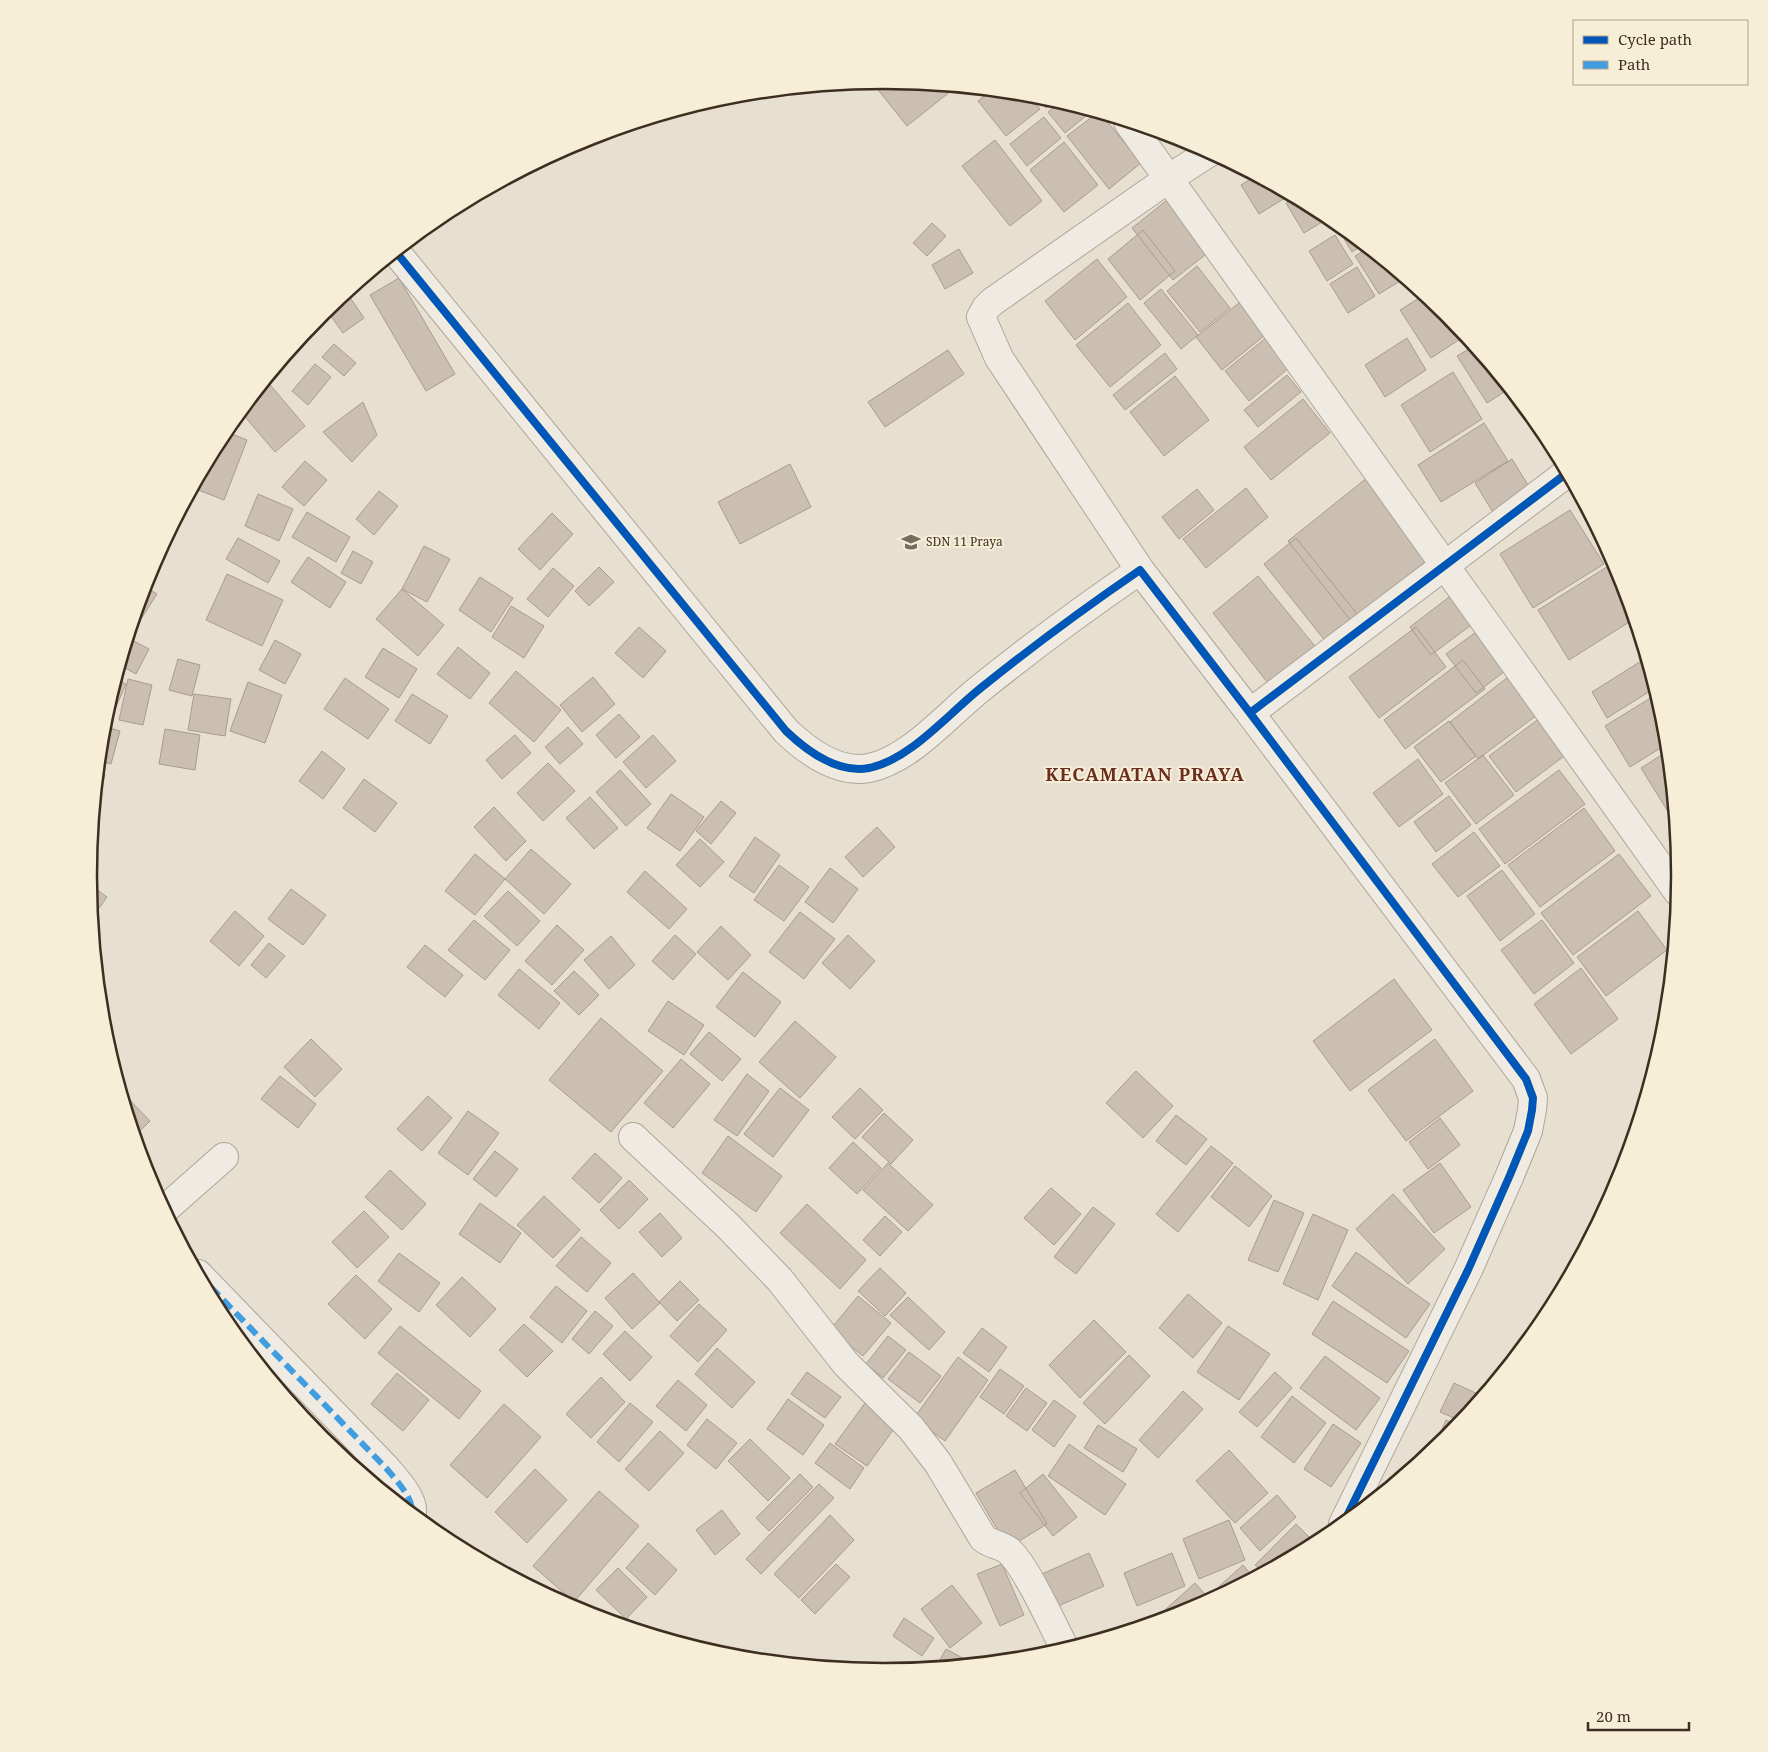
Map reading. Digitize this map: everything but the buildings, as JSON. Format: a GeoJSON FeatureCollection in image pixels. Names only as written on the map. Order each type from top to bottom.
{"type":"FeatureCollection","features":[{"type":"Feature","properties":{"kind":"street"},"geometry":{"type":"LineString","coordinates":[[1134,130],[1671,882]]}},
{"type":"Feature","properties":{"kind":"street"},"geometry":{"type":"LineString","coordinates":[[1203,157],[992,302],[981,317],[999,358],[1140,570],[1526,1079],[1533,1098],[1528,1131],[1468,1270],[1350,1511]]}},
{"type":"Feature","properties":{"kind":"street"},"geometry":{"type":"LineString","coordinates":[[399,256],[749,689],[786,731],[816,756],[855,769],[867,769],[887,763],[917,742],[981,688],[1140,570]]}},
{"type":"Feature","properties":{"kind":"street"},"geometry":{"type":"LineString","coordinates":[[1250,713],[1562,476]]}},
{"type":"Feature","properties":{"kind":"street"},"geometry":{"type":"LineString","coordinates":[[633,1137],[728,1226],[780,1280],[846,1364],[911,1428],[956,1492],[983,1538],[988,1542],[1004,1547],[1016,1559],[1061,1642]]}},
{"type":"Feature","properties":{"kind":"street"},"geometry":{"type":"LineString","coordinates":[[170,1205],[224,1157]]}},
{"type":"Feature","properties":{"kind":"street"},"geometry":{"type":"LineString","coordinates":[[216,1293],[386,1468],[402,1488],[410,1504]]}},
{"type":"Feature","properties":{"kind":"marked path"},"geometry":{"type":"LineString","coordinates":[[216,1293],[386,1468],[399,1483],[412,1506]]}},
{"type":"Feature","properties":{"kind":"cycle path"},"geometry":{"type":"LineString","coordinates":[[399,256],[786,731],[813,753],[845,768],[869,768],[899,756],[914,746],[982,687],[1080,612],[1140,570],[1250,713],[1562,476]]}},
{"type":"Feature","properties":{"kind":"cycle path"},"geometry":{"type":"LineString","coordinates":[[1250,713],[1526,1079],[1533,1098],[1528,1131],[1468,1270],[1350,1511]]}},
{"type":"Feature","properties":{"kind":"place","name":"SDN 11 Praya"},"geometry":{"type":"Point","coordinates":[911,542]}},
{"type":"Feature","properties":{"kind":"district","name":"KECAMATAN PRAYA"},"geometry":{"type":"Point","coordinates":[1145,775]}}]}
